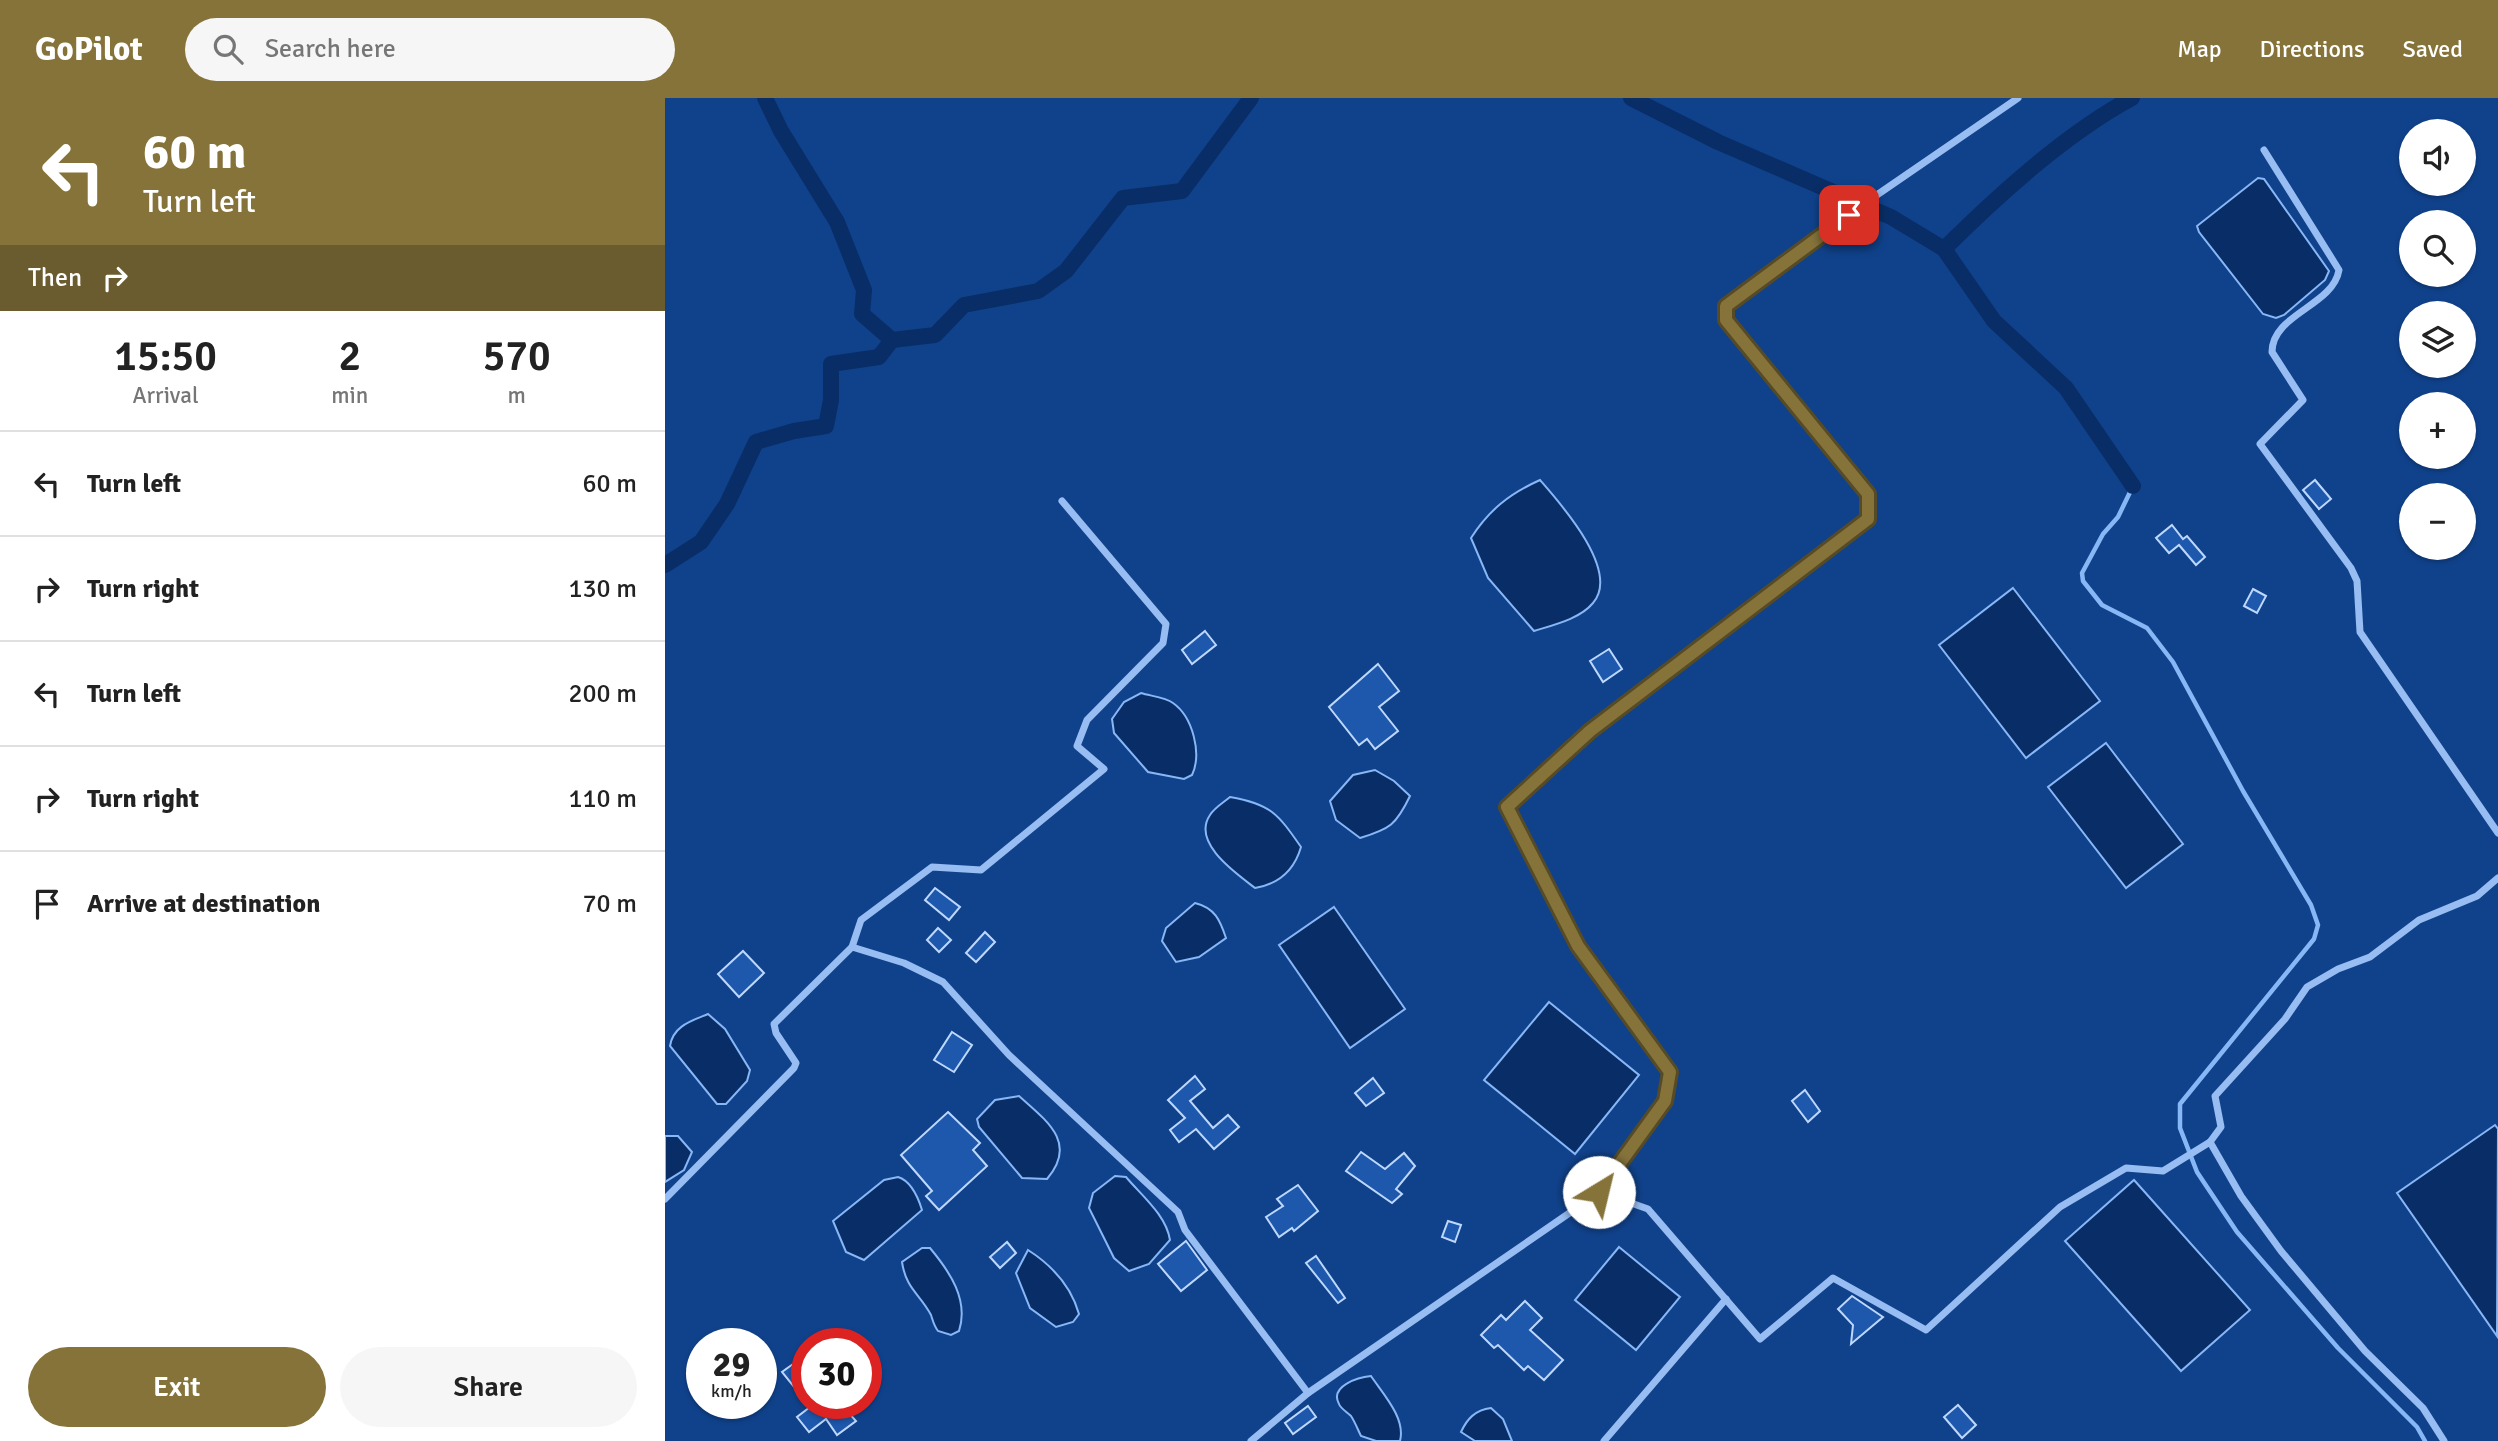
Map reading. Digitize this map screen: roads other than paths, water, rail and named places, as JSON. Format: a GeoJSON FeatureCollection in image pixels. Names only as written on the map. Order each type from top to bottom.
{"type":"FeatureCollection","features":[{"type":"Feature","properties":{"kind":"street"},"geometry":{"type":"LineString","coordinates":[[1251,1441],[1308,1393],[1599,1192],[1665,1101],[1670,1072],[1578,946],[1507,807],[1590,731],[1868,519],[1868,494],[1726,320],[1726,306],[1871,199],[2018,98]]}},
{"type":"Feature","properties":{"kind":"street"},"geometry":{"type":"LineString","coordinates":[[2264,150],[2339,270],[2332,286],[2276,335],[2271,352],[2303,400],[2260,444],[2351,568],[2357,581],[2360,632],[2498,833]]}},
{"type":"Feature","properties":{"kind":"street"},"geometry":{"type":"LineString","coordinates":[[665,1199],[795,1068],[796,1063],[776,1033],[774,1024],[852,947],[861,920],[932,867],[981,870],[1104,769],[1077,746],[1087,720],[1163,643],[1166,624],[1062,501]]}},
{"type":"Feature","properties":{"kind":"street"},"geometry":{"type":"LineString","coordinates":[[1599,1192],[1648,1209],[1760,1339],[1833,1278],[1926,1330],[2060,1207],[2126,1168],[2162,1171],[2210,1142],[2221,1127],[2215,1096],[2285,1019],[2307,987],[2338,969],[2370,957],[2419,920],[2477,896],[2498,878]]}},
{"type":"Feature","properties":{"kind":"street"},"geometry":{"type":"LineString","coordinates":[[852,947],[904,963],[943,982],[1009,1055],[1178,1212],[1185,1230],[1308,1393]]}},
{"type":"Feature","properties":{"kind":"street"},"geometry":{"type":"LineString","coordinates":[[2210,1142],[2241,1196],[2281,1251],[2365,1351],[2423,1408],[2444,1441]]}},
{"type":"Feature","properties":{"kind":"street"},"geometry":{"type":"LineString","coordinates":[[1604,1441],[1726,1300]]}},
{"type":"Feature","properties":{"kind":"water"},"geometry":{"type":"Polygon","coordinates":[[[2258,178],[2264,179],[2329,271],[2325,280],[2284,315],[2276,318],[2263,314],[2197,226],[2258,178]]]}},
{"type":"Feature","properties":{"kind":"water"},"geometry":{"type":"Polygon","coordinates":[[[1540,480],[1585,538],[1594,556],[1600,589],[1588,609],[1566,621],[1534,631],[1488,578],[1471,538],[1501,504],[1540,480]]]}},
{"type":"Feature","properties":{"kind":"water"},"geometry":{"type":"Polygon","coordinates":[[[2013,588],[2100,701],[2026,758],[1939,645],[2013,588]]]}},
{"type":"Feature","properties":{"kind":"water"},"geometry":{"type":"Polygon","coordinates":[[[1141,693],[1170,701],[1186,717],[1196,747],[1192,775],[1184,779],[1148,772],[1114,733],[1112,719],[1124,702],[1141,693]]]}},
{"type":"Feature","properties":{"kind":"water"},"geometry":{"type":"Polygon","coordinates":[[[2106,743],[2183,844],[2126,888],[2048,787],[2106,743]]]}},
{"type":"Feature","properties":{"kind":"water"},"geometry":{"type":"Polygon","coordinates":[[[1375,770],[1394,781],[1410,796],[1396,820],[1379,832],[1360,838],[1336,820],[1330,801],[1353,775],[1375,770]]]}},
{"type":"Feature","properties":{"kind":"water"},"geometry":{"type":"Polygon","coordinates":[[[1230,797],[1255,803],[1272,812],[1301,847],[1290,869],[1278,880],[1255,888],[1228,866],[1211,847],[1206,836],[1210,815],[1230,797]]]}},
{"type":"Feature","properties":{"kind":"water"},"geometry":{"type":"Polygon","coordinates":[[[1195,903],[1216,916],[1226,938],[1199,957],[1176,962],[1162,941],[1166,928],[1195,903]]]}},
{"type":"Feature","properties":{"kind":"water"},"geometry":{"type":"Polygon","coordinates":[[[1334,907],[1405,1009],[1350,1048],[1279,945],[1334,907]]]}},
{"type":"Feature","properties":{"kind":"water"},"geometry":{"type":"Polygon","coordinates":[[[1549,1002],[1639,1075],[1575,1154],[1484,1080],[1549,1002]]]}},
{"type":"Feature","properties":{"kind":"water"},"geometry":{"type":"Polygon","coordinates":[[[708,1014],[725,1029],[750,1070],[747,1081],[726,1104],[717,1104],[670,1046],[679,1029],[708,1014]]]}},
{"type":"Feature","properties":{"kind":"water"},"geometry":{"type":"Polygon","coordinates":[[[1019,1096],[1040,1114],[1055,1133],[1059,1144],[1060,1154],[1056,1166],[1047,1179],[1022,1178],[979,1127],[977,1119],[995,1100],[1019,1096]]]}},
{"type":"Feature","properties":{"kind":"water"},"geometry":{"type":"Polygon","coordinates":[[[2495,1125],[2498,1129],[2497,1336],[2397,1193],[2495,1125]]]}},
{"type":"Feature","properties":{"kind":"water"},"geometry":{"type":"Polygon","coordinates":[[[665,1136],[678,1136],[692,1152],[684,1170],[665,1182],[665,1136]]]}},
{"type":"Feature","properties":{"kind":"water"},"geometry":{"type":"Polygon","coordinates":[[[1115,1176],[1126,1177],[1153,1206],[1164,1222],[1170,1240],[1149,1264],[1129,1271],[1114,1258],[1089,1208],[1093,1193],[1115,1176]]]}},
{"type":"Feature","properties":{"kind":"water"},"geometry":{"type":"Polygon","coordinates":[[[898,1177],[910,1186],[922,1210],[864,1260],[846,1252],[833,1221],[884,1180],[898,1177]]]}},
{"type":"Feature","properties":{"kind":"water"},"geometry":{"type":"Polygon","coordinates":[[[2134,1180],[2250,1310],[2181,1371],[2065,1241],[2134,1180]]]}},
{"type":"Feature","properties":{"kind":"water"},"geometry":{"type":"Polygon","coordinates":[[[1619,1247],[1680,1297],[1636,1350],[1575,1300],[1619,1247]]]}},
{"type":"Feature","properties":{"kind":"water"},"geometry":{"type":"Polygon","coordinates":[[[922,1248],[930,1248],[956,1287],[961,1320],[959,1331],[951,1335],[938,1331],[904,1271],[902,1262],[922,1248]]]}},
{"type":"Feature","properties":{"kind":"water"},"geometry":{"type":"Polygon","coordinates":[[[1028,1250],[1053,1270],[1071,1294],[1079,1314],[1073,1322],[1056,1327],[1030,1308],[1016,1273],[1028,1250]]]}},
{"type":"Feature","properties":{"kind":"water"},"geometry":{"type":"Polygon","coordinates":[[[1371,1376],[1397,1415],[1400,1441],[1376,1441],[1361,1436],[1351,1416],[1339,1404],[1338,1392],[1342,1387],[1371,1376]]]}},
{"type":"Feature","properties":{"kind":"water"},"geometry":{"type":"Polygon","coordinates":[[[1491,1408],[1503,1419],[1512,1441],[1475,1441],[1461,1432],[1472,1416],[1491,1408]]]}},
{"type":"Feature","properties":{"kind":"waterway"},"geometry":{"type":"LineString","coordinates":[[765,98],[781,131],[837,222],[864,290],[862,314],[892,340],[935,335],[964,305],[1038,291],[1066,271],[1123,198],[1182,191],[1251,98]]}},
{"type":"Feature","properties":{"kind":"waterway"},"geometry":{"type":"LineString","coordinates":[[1631,98],[1718,142],[1891,217],[1944,249],[1994,321],[2066,388],[2133,486]]}},
{"type":"Feature","properties":{"kind":"waterway"},"geometry":{"type":"LineString","coordinates":[[1944,249],[2033,167],[2107,112],[2132,98]]}},
{"type":"Feature","properties":{"kind":"waterway"},"geometry":{"type":"LineString","coordinates":[[665,565],[701,542],[727,504],[756,442],[794,431],[826,426],[831,400],[831,364],[879,357],[892,340]]}},
{"type":"Feature","properties":{"kind":"waterway"},"geometry":{"type":"LineString","coordinates":[[2133,486],[2118,517],[2103,534],[2082,573],[2083,581],[2102,605],[2147,628],[2173,662],[2243,791],[2311,905],[2318,925],[2314,939],[2180,1104],[2180,1128],[2197,1172],[2237,1232],[2338,1348],[2417,1427],[2425,1441]]}}]}
